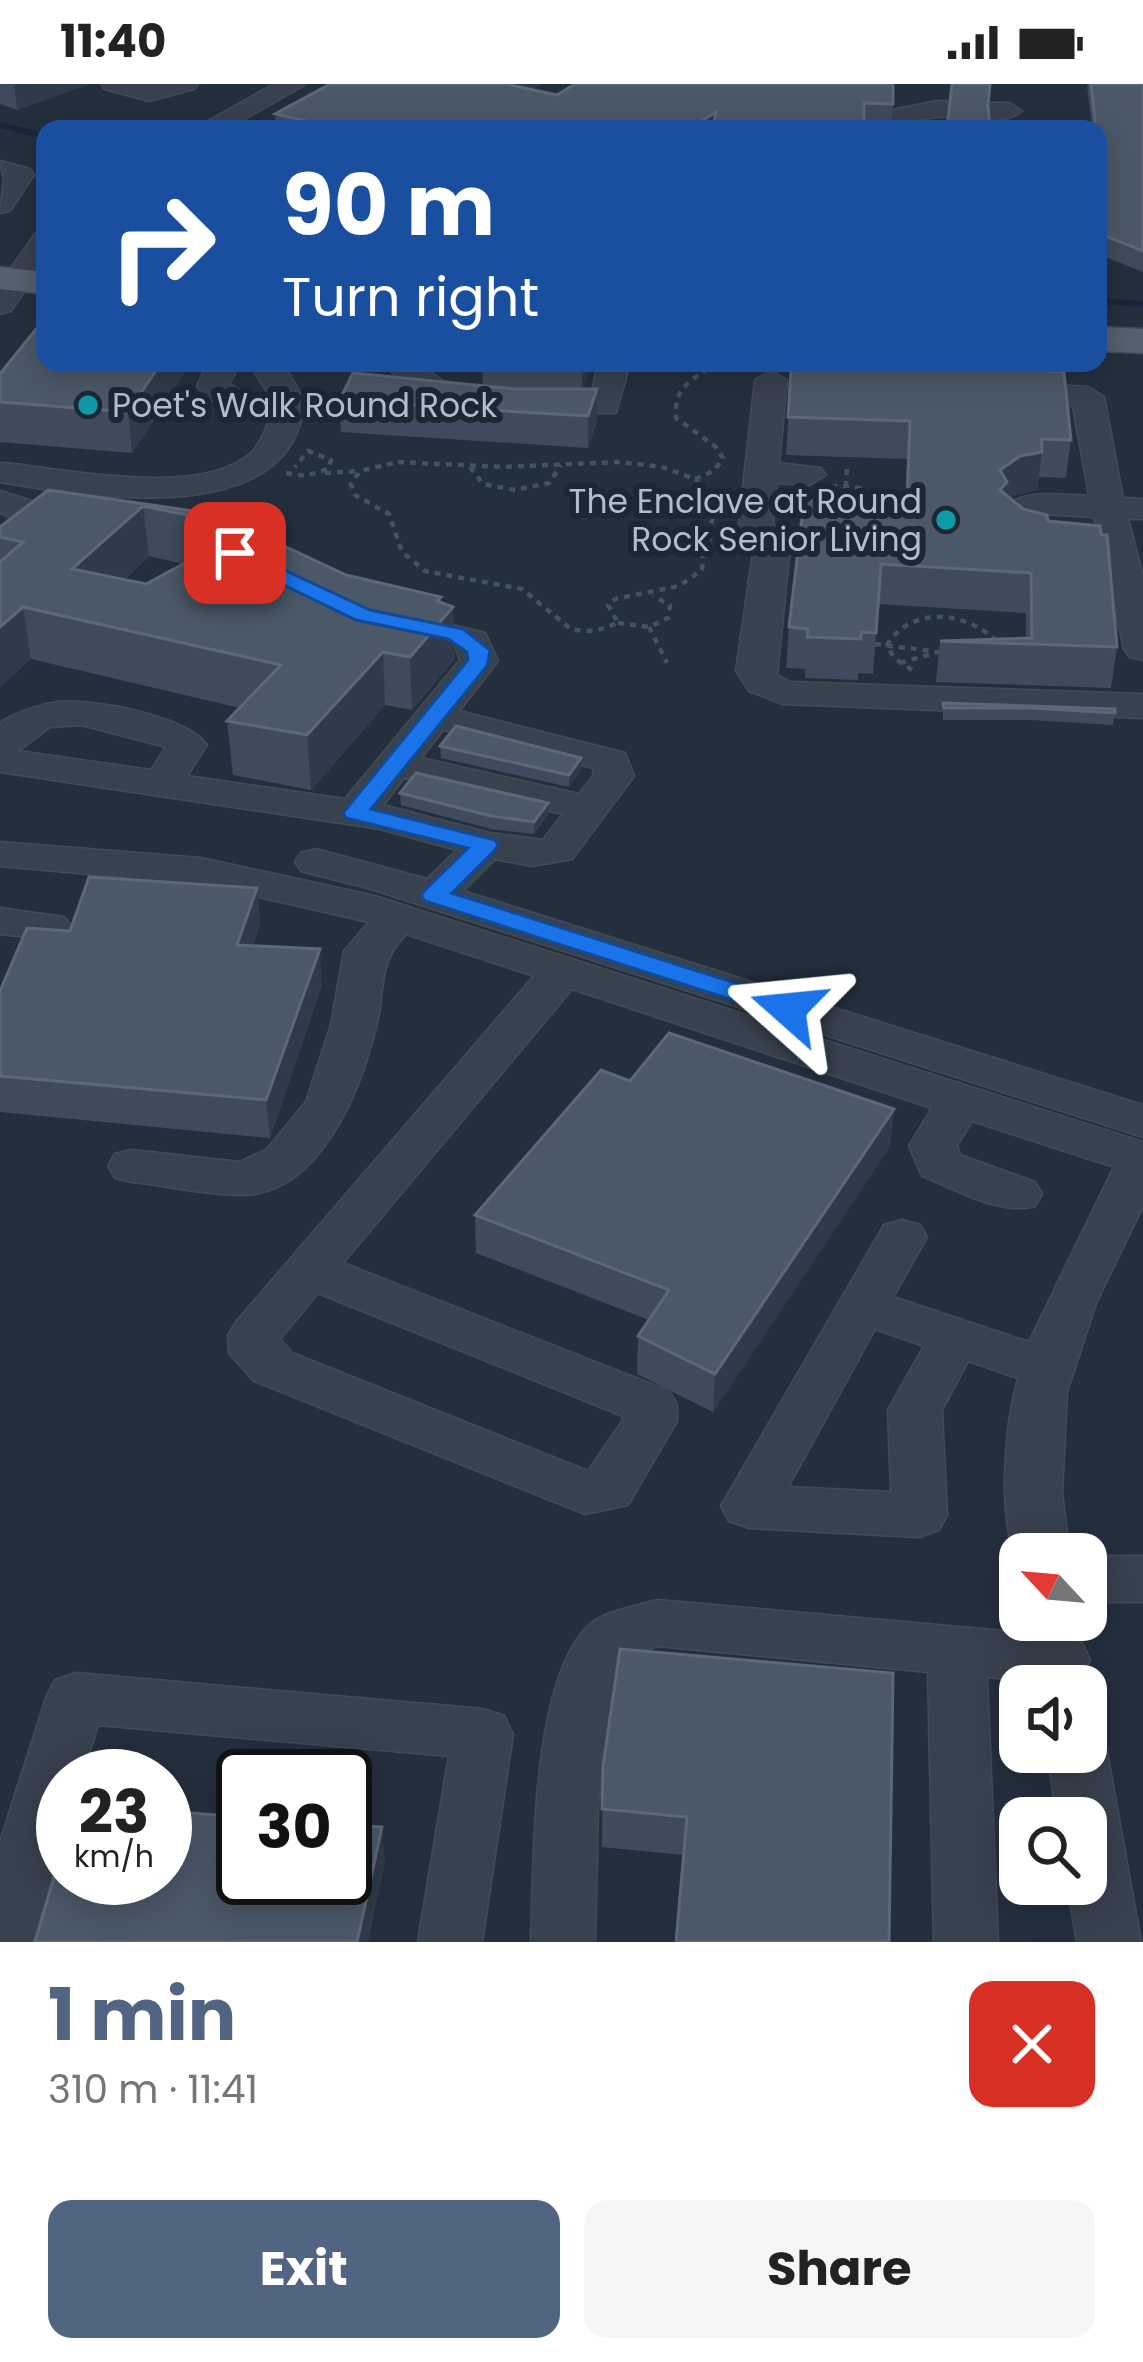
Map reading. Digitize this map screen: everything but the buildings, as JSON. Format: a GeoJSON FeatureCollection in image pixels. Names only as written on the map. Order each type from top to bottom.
{"type":"FeatureCollection","features":[{"type":"Feature","properties":{"kind":"main road"},"geometry":{"type":"LineString","coordinates":[[1107,339],[1143,341]]}},
{"type":"Feature","properties":{"kind":"street"},"geometry":{"type":"LineString","coordinates":[[114,84],[149,93],[185,84]]}},
{"type":"Feature","properties":{"kind":"street"},"geometry":{"type":"LineString","coordinates":[[224,120],[293,84]]}},
{"type":"Feature","properties":{"kind":"street"},"geometry":{"type":"LineString","coordinates":[[881,120],[937,109],[1009,108]]}},
{"type":"Feature","properties":{"kind":"street"},"geometry":{"type":"LineString","coordinates":[[813,119],[844,120]]}},
{"type":"Feature","properties":{"kind":"street"},"geometry":{"type":"LineString","coordinates":[[2,190],[36,195]]}},
{"type":"Feature","properties":{"kind":"street"},"geometry":{"type":"LineString","coordinates":[[13,286],[36,253]]}},
{"type":"Feature","properties":{"kind":"street"},"geometry":{"type":"LineString","coordinates":[[217,372],[213,386],[220,394],[248,405],[289,411]]}},
{"type":"Feature","properties":{"kind":"street"},"geometry":{"type":"LineString","coordinates":[[2,487],[220,480],[256,466],[268,455],[289,411],[285,390],[272,372]]}},
{"type":"Feature","properties":{"kind":"street"},"geometry":{"type":"LineString","coordinates":[[412,372],[428,386],[458,397],[605,406],[612,372]]}},
{"type":"Feature","properties":{"kind":"street"},"geometry":{"type":"LineString","coordinates":[[779,374],[756,524],[772,546],[755,671],[762,683],[783,693],[1143,706]]}},
{"type":"Feature","properties":{"kind":"street"},"geometry":{"type":"LineString","coordinates":[[976,391],[1088,397],[1094,452],[1126,522],[1143,649]]}},
{"type":"Feature","properties":{"kind":"street"},"geometry":{"type":"LineString","coordinates":[[761,472],[817,480]]}},
{"type":"Feature","properties":{"kind":"street"},"geometry":{"type":"LineString","coordinates":[[2,487],[50,521],[119,533]]}},
{"type":"Feature","properties":{"kind":"street"},"geometry":{"type":"LineString","coordinates":[[1036,504],[1126,522],[1038,530],[1036,504]]}},
{"type":"Feature","properties":{"kind":"street"},"geometry":{"type":"LineString","coordinates":[[16,549],[50,521]]}},
{"type":"Feature","properties":{"kind":"street"},"geometry":{"type":"LineString","coordinates":[[355,813],[479,661],[478,650],[455,634],[364,615]]}},
{"type":"Feature","properties":{"kind":"street"},"geometry":{"type":"LineString","coordinates":[[0,748],[18,726],[63,710],[176,735],[187,746],[162,784]]}},
{"type":"Feature","properties":{"kind":"street"},"geometry":{"type":"LineString","coordinates":[[0,760],[355,813],[532,854],[556,850],[614,776],[611,761],[434,716]]}},
{"type":"Feature","properties":{"kind":"street"},"geometry":{"type":"LineString","coordinates":[[395,764],[590,808]]}},
{"type":"Feature","properties":{"kind":"street"},"geometry":{"type":"LineString","coordinates":[[0,826],[219,844],[302,858],[563,971],[1143,1159],[1043,1366],[1031,1453],[1038,1533]]}},
{"type":"Feature","properties":{"kind":"street"},"geometry":{"type":"LineString","coordinates":[[132,1166],[245,1179],[283,1161],[328,1107],[354,1025],[366,951],[486,845]]}},
{"type":"Feature","properties":{"kind":"street"},"geometry":{"type":"LineString","coordinates":[[0,854],[201,871],[416,907],[1143,1121]]}},
{"type":"Feature","properties":{"kind":"street"},"geometry":{"type":"LineString","coordinates":[[0,921],[49,926]]}},
{"type":"Feature","properties":{"kind":"street"},"geometry":{"type":"LineString","coordinates":[[310,1270],[650,1406],[650,1421],[608,1490],[585,1493],[273,1367],[255,1354],[254,1335],[563,971]]}},
{"type":"Feature","properties":{"kind":"street"},"geometry":{"type":"LineString","coordinates":[[960,1101],[933,1146],[939,1165],[1018,1194]]}},
{"type":"Feature","properties":{"kind":"street"},"geometry":{"type":"LineString","coordinates":[[902,1237],[749,1506],[919,1515],[915,1410],[955,1336]]}},
{"type":"Feature","properties":{"kind":"street"},"geometry":{"type":"LineString","coordinates":[[863,1306],[1043,1366]]}},
{"type":"Feature","properties":{"kind":"street"},"geometry":{"type":"LineString","coordinates":[[1107,1579],[1143,1580]]}},
{"type":"Feature","properties":{"kind":"street"},"geometry":{"type":"LineString","coordinates":[[563,1942],[567,1804],[588,1668],[613,1638],[657,1623],[956,1651],[1060,1655]]}},
{"type":"Feature","properties":{"kind":"street"},"geometry":{"type":"LineString","coordinates":[[956,1651],[966,1942]]}},
{"type":"Feature","properties":{"kind":"street"},"geometry":{"type":"LineString","coordinates":[[0,1942],[76,1698],[483,1734],[450,1942]]}},
{"type":"Feature","properties":{"kind":"street"},"geometry":{"type":"LineString","coordinates":[[1081,1773],[1109,1942]]}},
{"type":"Feature","properties":{"kind":"path"},"geometry":{"type":"LineString","coordinates":[[695,479],[714,471],[723,458],[716,447],[676,418],[676,392],[682,382],[701,372]]}},
{"type":"Feature","properties":{"kind":"path"},"geometry":{"type":"LineString","coordinates":[[353,478],[340,472],[331,466],[327,456],[308,451],[287,473],[322,473],[340,472],[360,471],[398,462],[470,467],[640,464],[695,479],[715,496],[716,515],[704,542],[701,570],[668,590],[623,596],[608,605],[618,623]]}},
{"type":"Feature","properties":{"kind":"path"},"geometry":{"type":"LineString","coordinates":[[470,467],[476,481],[511,490],[549,483],[559,476],[561,465]]}},
{"type":"Feature","properties":{"kind":"path"},"geometry":{"type":"LineString","coordinates":[[322,473],[331,466]]}},
{"type":"Feature","properties":{"kind":"path"},"geometry":{"type":"LineString","coordinates":[[846,487],[847,466]]}},
{"type":"Feature","properties":{"kind":"path"},"geometry":{"type":"LineString","coordinates":[[353,478],[360,471]]}},
{"type":"Feature","properties":{"kind":"path"},"geometry":{"type":"LineString","coordinates":[[353,478],[355,494],[393,519],[398,548],[416,566],[452,580],[518,587],[536,597],[561,626],[598,632],[618,623],[649,627],[668,618],[670,605],[645,593]]}},
{"type":"Feature","properties":{"kind":"path"},"geometry":{"type":"LineString","coordinates":[[817,480],[860,488],[857,521]]}},
{"type":"Feature","properties":{"kind":"path"},"geometry":{"type":"LineString","coordinates":[[663,599],[668,590]]}},
{"type":"Feature","properties":{"kind":"path"},"geometry":{"type":"LineString","coordinates":[[887,645],[901,626],[935,618],[980,626],[999,641],[1000,656]]}},
{"type":"Feature","properties":{"kind":"path"},"geometry":{"type":"LineString","coordinates":[[649,627],[667,663]]}},
{"type":"Feature","properties":{"kind":"path"},"geometry":{"type":"LineString","coordinates":[[986,643],[1016,640]]}},
{"type":"Feature","properties":{"kind":"path"},"geometry":{"type":"LineString","coordinates":[[875,644],[960,657]]}},
{"type":"Feature","properties":{"kind":"path"},"geometry":{"type":"LineString","coordinates":[[887,645],[899,663],[918,672]]}},
{"type":"Feature","properties":{"kind":"path"},"geometry":{"type":"LineString","coordinates":[[888,668],[953,648]]}},
{"type":"Feature","properties":{"kind":"waterway"},"geometry":{"type":"LineString","coordinates":[[0,125],[36,134]]}},
{"type":"Feature","properties":{"kind":"waterway"},"geometry":{"type":"LineString","coordinates":[[1107,302],[1143,304]]}},
{"type":"Feature","properties":{"kind":"place","name":"Poet's Walk Round Rock"},"geometry":{"type":"Point","coordinates":[88,405]}},
{"type":"Feature","properties":{"kind":"place","name":"The Enclave at Round Rock Senior Living"},"geometry":{"type":"Point","coordinates":[946,520]}},
{"type":"Feature","properties":{"kind":"route"},"geometry":{"type":"LineString","coordinates":[[235,553],[258,560],[284,578],[364,615],[455,634],[472,641],[478,650],[479,661],[355,813],[486,845],[434,896],[788,1009]]}}]}
